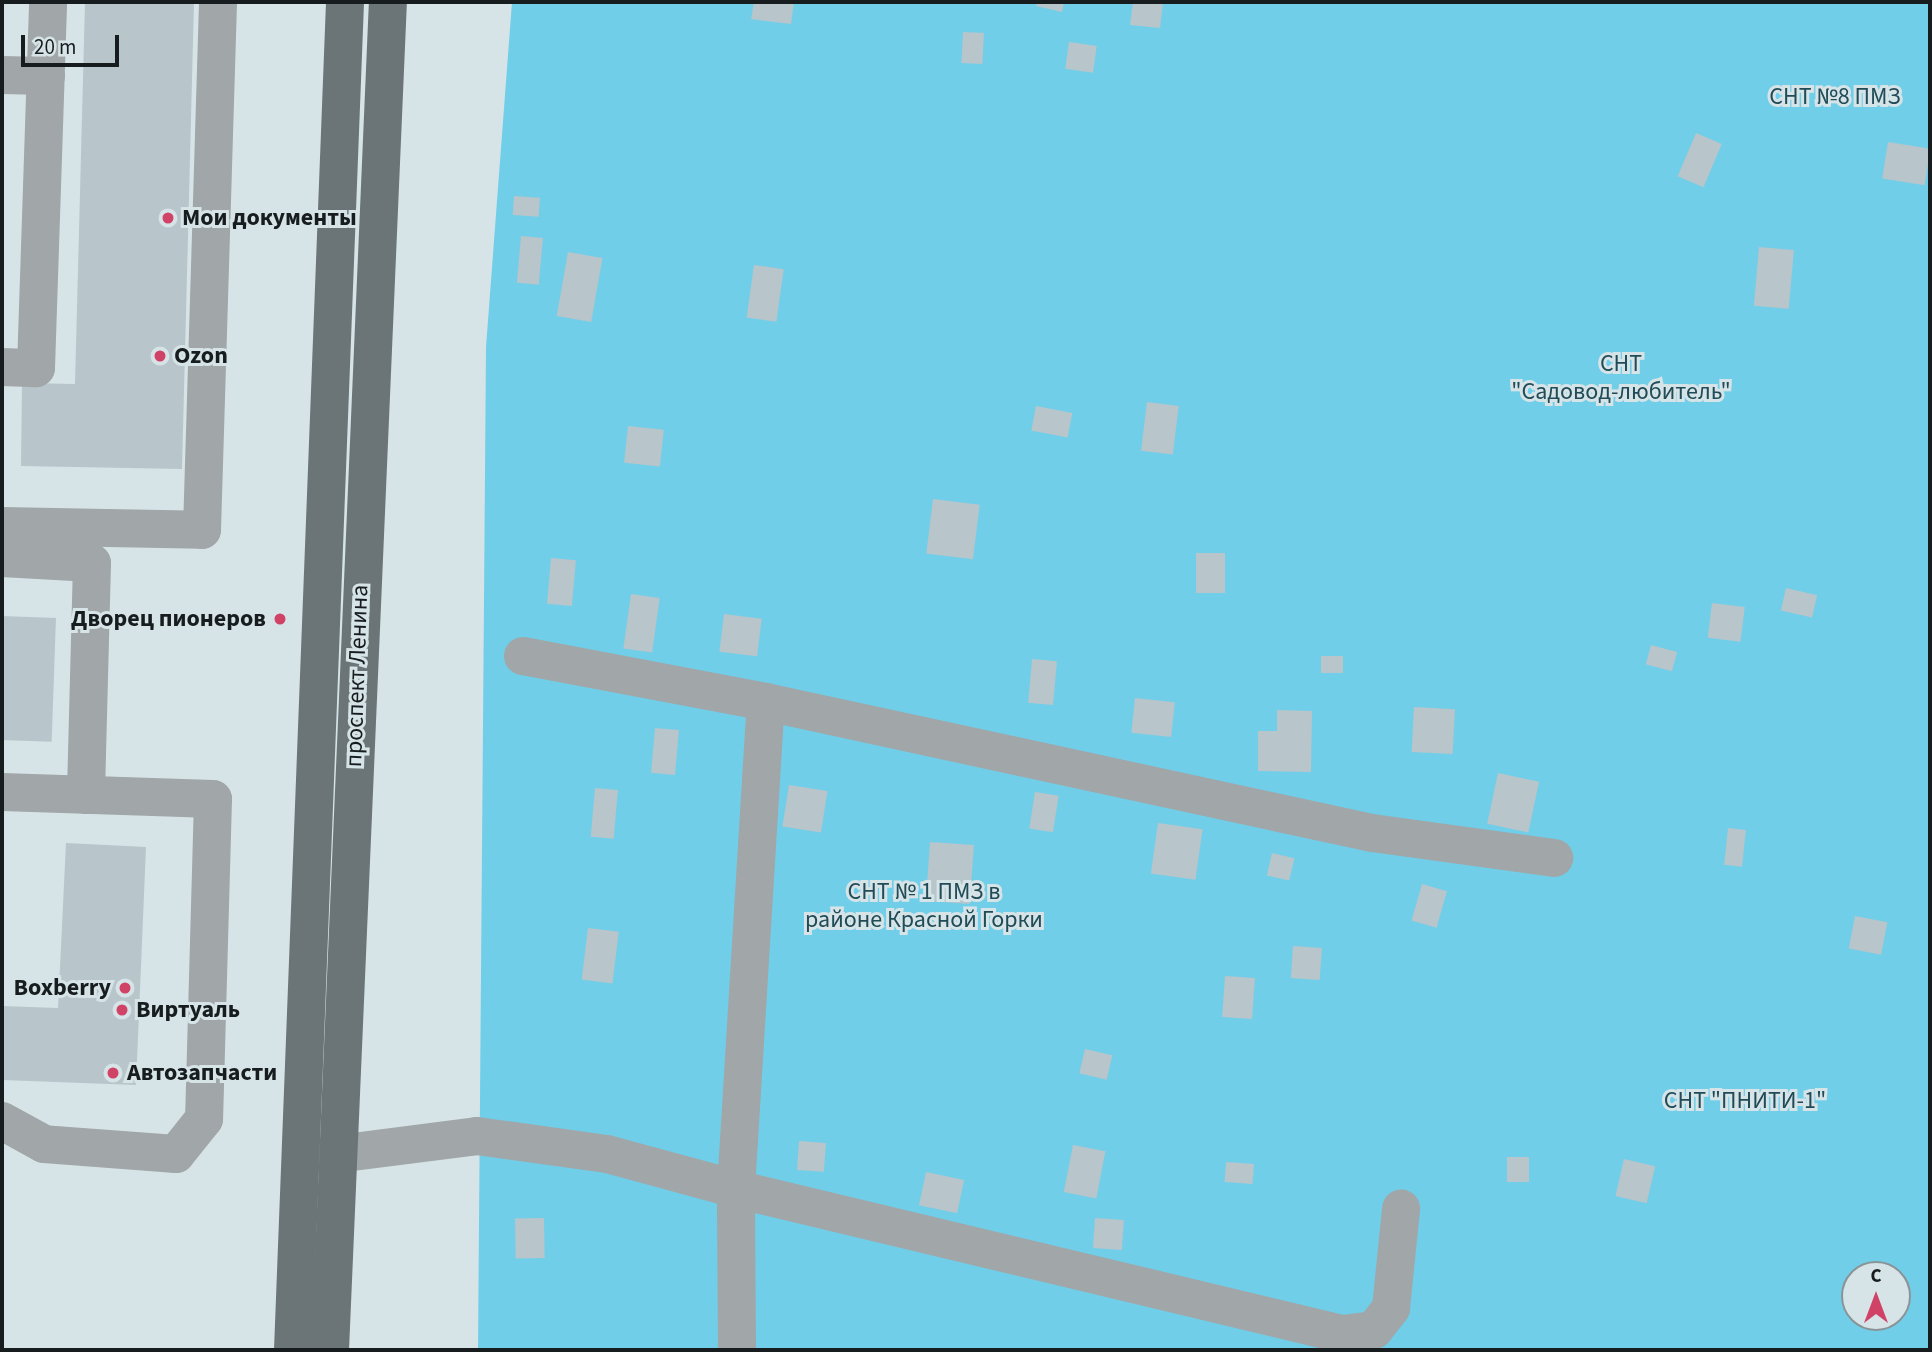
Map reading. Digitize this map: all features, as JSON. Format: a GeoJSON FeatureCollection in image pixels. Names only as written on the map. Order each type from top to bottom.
{"type":"FeatureCollection","features":[{"type":"Feature","properties":{"kind":"main road","name":"проспект Ленина"},"geometry":{"type":"LineString","coordinates":[[293,1350],[345,2]]}},
{"type":"Feature","properties":{"kind":"main road","name":"проспект Ленина"},"geometry":{"type":"LineString","coordinates":[[330,1350],[388,2]]}},
{"type":"Feature","properties":{"kind":"street"},"geometry":{"type":"LineString","coordinates":[[2,367],[36,369],[48,2]]}},
{"type":"Feature","properties":{"kind":"street"},"geometry":{"type":"LineString","coordinates":[[2,526],[202,530],[218,2]]}},
{"type":"Feature","properties":{"kind":"street"},"geometry":{"type":"LineString","coordinates":[[2,75],[46,76]]}},
{"type":"Feature","properties":{"kind":"street"},"geometry":{"type":"LineString","coordinates":[[2,558],[92,563],[86,795]]}},
{"type":"Feature","properties":{"kind":"street"},"geometry":{"type":"LineString","coordinates":[[523,656],[766,702],[1372,833],[1554,858]]}},
{"type":"Feature","properties":{"kind":"street"},"geometry":{"type":"LineString","coordinates":[[737,1350],[736,1189],[766,702]]}},
{"type":"Feature","properties":{"kind":"street"},"geometry":{"type":"LineString","coordinates":[[2,792],[213,799],[204,1119],[176,1154],[44,1143],[2,1121]]}},
{"type":"Feature","properties":{"kind":"street"},"geometry":{"type":"LineString","coordinates":[[337,1154],[477,1136],[607,1154],[736,1189],[1342,1334],[1374,1330],[1391,1308],[1401,1209]]}},
{"type":"Feature","properties":{"kind":"green space"},"geometry":{"type":"Polygon","coordinates":[[[512,2],[1930,2],[1930,1350],[478,1350],[486,347],[512,2]]]}},
{"type":"Feature","properties":{"kind":"building"},"geometry":{"type":"Polygon","coordinates":[[[85,2],[194,2],[182,469],[21,466],[22,383],[75,384],[85,2]]]}},
{"type":"Feature","properties":{"kind":"building"},"geometry":{"type":"Polygon","coordinates":[[[754,2],[794,2],[791,24],[751,19],[754,2]]]}},
{"type":"Feature","properties":{"kind":"building"},"geometry":{"type":"Polygon","coordinates":[[[1037,2],[1064,2],[1062,12],[1036,6],[1037,2]]]}},
{"type":"Feature","properties":{"kind":"building"},"geometry":{"type":"Polygon","coordinates":[[[1133,2],[1163,2],[1160,28],[1130,25],[1133,2]]]}},
{"type":"Feature","properties":{"kind":"building"},"geometry":{"type":"Polygon","coordinates":[[[963,32],[984,33],[982,64],[961,63],[963,32]]]}},
{"type":"Feature","properties":{"kind":"building"},"geometry":{"type":"Polygon","coordinates":[[[1069,42],[1097,46],[1093,73],[1065,69],[1069,42]]]}},
{"type":"Feature","properties":{"kind":"building"},"geometry":{"type":"Polygon","coordinates":[[[1696,133],[1722,144],[1703,187],[1678,176],[1696,133]]]}},
{"type":"Feature","properties":{"kind":"building"},"geometry":{"type":"Polygon","coordinates":[[[1888,142],[1930,149],[1925,185],[1882,179],[1888,142]]]}},
{"type":"Feature","properties":{"kind":"building"},"geometry":{"type":"Polygon","coordinates":[[[514,196],[540,198],[539,217],[513,215],[514,196]]]}},
{"type":"Feature","properties":{"kind":"building"},"geometry":{"type":"Polygon","coordinates":[[[521,236],[543,238],[539,285],[517,283],[521,236]]]}},
{"type":"Feature","properties":{"kind":"building"},"geometry":{"type":"Polygon","coordinates":[[[1759,247],[1794,250],[1789,309],[1754,306],[1759,247]]]}},
{"type":"Feature","properties":{"kind":"building"},"geometry":{"type":"Polygon","coordinates":[[[568,252],[602,258],[591,322],[557,316],[568,252]]]}},
{"type":"Feature","properties":{"kind":"building"},"geometry":{"type":"Polygon","coordinates":[[[754,265],[784,269],[776,322],[747,317],[754,265]]]}},
{"type":"Feature","properties":{"kind":"building"},"geometry":{"type":"Polygon","coordinates":[[[1147,402],[1179,406],[1173,455],[1141,451],[1147,402]]]}},
{"type":"Feature","properties":{"kind":"building"},"geometry":{"type":"Polygon","coordinates":[[[1036,406],[1072,413],[1068,438],[1031,431],[1036,406]]]}},
{"type":"Feature","properties":{"kind":"building"},"geometry":{"type":"Polygon","coordinates":[[[628,426],[664,430],[660,467],[624,463],[628,426]]]}},
{"type":"Feature","properties":{"kind":"building"},"geometry":{"type":"Polygon","coordinates":[[[933,499],[980,505],[973,559],[926,554],[933,499]]]}},
{"type":"Feature","properties":{"kind":"building"},"geometry":{"type":"Polygon","coordinates":[[[1196,553],[1225,553],[1225,593],[1196,593],[1196,553]]]}},
{"type":"Feature","properties":{"kind":"building"},"geometry":{"type":"Polygon","coordinates":[[[551,558],[576,560],[572,606],[547,604],[551,558]]]}},
{"type":"Feature","properties":{"kind":"building"},"geometry":{"type":"Polygon","coordinates":[[[1786,588],[1817,595],[1812,618],[1781,610],[1786,588]]]}},
{"type":"Feature","properties":{"kind":"building"},"geometry":{"type":"Polygon","coordinates":[[[631,594],[660,598],[652,653],[623,648],[631,594]]]}},
{"type":"Feature","properties":{"kind":"building"},"geometry":{"type":"Polygon","coordinates":[[[1712,603],[1745,607],[1740,642],[1708,638],[1712,603]]]}},
{"type":"Feature","properties":{"kind":"building"},"geometry":{"type":"Polygon","coordinates":[[[724,614],[762,619],[757,656],[719,652],[724,614]]]}},
{"type":"Feature","properties":{"kind":"building"},"geometry":{"type":"Polygon","coordinates":[[[2,616],[56,618],[52,742],[2,740],[2,616]]]}},
{"type":"Feature","properties":{"kind":"building"},"geometry":{"type":"Polygon","coordinates":[[[1651,645],[1677,652],[1672,671],[1646,664],[1651,645]]]}},
{"type":"Feature","properties":{"kind":"building"},"geometry":{"type":"Polygon","coordinates":[[[1321,656],[1343,656],[1343,673],[1321,673],[1321,656]]]}},
{"type":"Feature","properties":{"kind":"building"},"geometry":{"type":"Polygon","coordinates":[[[1032,659],[1057,661],[1053,705],[1028,703],[1032,659]]]}},
{"type":"Feature","properties":{"kind":"building"},"geometry":{"type":"Polygon","coordinates":[[[1135,698],[1175,702],[1171,737],[1131,733],[1135,698]]]}},
{"type":"Feature","properties":{"kind":"building"},"geometry":{"type":"Polygon","coordinates":[[[1414,707],[1455,709],[1453,754],[1412,752],[1414,707]]]}},
{"type":"Feature","properties":{"kind":"building"},"geometry":{"type":"Polygon","coordinates":[[[1277,710],[1312,711],[1311,772],[1258,771],[1258,731],[1277,731],[1277,710]]]}},
{"type":"Feature","properties":{"kind":"building"},"geometry":{"type":"Polygon","coordinates":[[[655,728],[679,730],[675,775],[651,773],[655,728]]]}},
{"type":"Feature","properties":{"kind":"building"},"geometry":{"type":"Polygon","coordinates":[[[1498,773],[1539,782],[1528,833],[1487,824],[1498,773]]]}},
{"type":"Feature","properties":{"kind":"building"},"geometry":{"type":"Polygon","coordinates":[[[789,785],[828,791],[821,833],[782,826],[789,785]]]}},
{"type":"Feature","properties":{"kind":"building"},"geometry":{"type":"Polygon","coordinates":[[[595,788],[618,790],[614,839],[591,837],[595,788]]]}},
{"type":"Feature","properties":{"kind":"building"},"geometry":{"type":"Polygon","coordinates":[[[1035,792],[1059,796],[1053,832],[1029,829],[1035,792]]]}},
{"type":"Feature","properties":{"kind":"building"},"geometry":{"type":"Polygon","coordinates":[[[1158,823],[1203,829],[1195,880],[1151,874],[1158,823]]]}},
{"type":"Feature","properties":{"kind":"building"},"geometry":{"type":"Polygon","coordinates":[[[1728,828],[1746,830],[1742,867],[1724,865],[1728,828]]]}},
{"type":"Feature","properties":{"kind":"building"},"geometry":{"type":"Polygon","coordinates":[[[930,842],[974,845],[970,904],[926,901],[930,842]]]}},
{"type":"Feature","properties":{"kind":"building"},"geometry":{"type":"Polygon","coordinates":[[[66,843],[146,847],[136,1085],[2,1080],[2,1006],[58,1008],[66,843]]]}},
{"type":"Feature","properties":{"kind":"building"},"geometry":{"type":"Polygon","coordinates":[[[1272,853],[1294,858],[1289,881],[1267,875],[1272,853]]]}},
{"type":"Feature","properties":{"kind":"building"},"geometry":{"type":"Polygon","coordinates":[[[1422,884],[1447,891],[1437,928],[1412,921],[1422,884]]]}},
{"type":"Feature","properties":{"kind":"building"},"geometry":{"type":"Polygon","coordinates":[[[1855,916],[1887,922],[1881,955],[1849,948],[1855,916]]]}},
{"type":"Feature","properties":{"kind":"building"},"geometry":{"type":"Polygon","coordinates":[[[588,928],[619,932],[612,983],[582,980],[588,928]]]}},
{"type":"Feature","properties":{"kind":"building"},"geometry":{"type":"Polygon","coordinates":[[[1293,946],[1322,948],[1320,980],[1291,978],[1293,946]]]}},
{"type":"Feature","properties":{"kind":"building"},"geometry":{"type":"Polygon","coordinates":[[[1225,976],[1255,978],[1252,1019],[1222,1017],[1225,976]]]}},
{"type":"Feature","properties":{"kind":"building"},"geometry":{"type":"Polygon","coordinates":[[[1085,1049],[1112,1055],[1107,1080],[1079,1073],[1085,1049]]]}},
{"type":"Feature","properties":{"kind":"building"},"geometry":{"type":"Polygon","coordinates":[[[799,1141],[826,1143],[824,1172],[797,1170],[799,1141]]]}},
{"type":"Feature","properties":{"kind":"building"},"geometry":{"type":"Polygon","coordinates":[[[1073,1145],[1105,1151],[1096,1198],[1064,1192],[1073,1145]]]}},
{"type":"Feature","properties":{"kind":"building"},"geometry":{"type":"Polygon","coordinates":[[[1507,1157],[1529,1157],[1529,1182],[1507,1182],[1507,1157]]]}},
{"type":"Feature","properties":{"kind":"building"},"geometry":{"type":"Polygon","coordinates":[[[1624,1159],[1655,1166],[1647,1203],[1615,1196],[1624,1159]]]}},
{"type":"Feature","properties":{"kind":"building"},"geometry":{"type":"Polygon","coordinates":[[[1226,1162],[1254,1164],[1253,1184],[1225,1182],[1226,1162]]]}},
{"type":"Feature","properties":{"kind":"building"},"geometry":{"type":"Polygon","coordinates":[[[926,1172],[964,1180],[957,1213],[919,1205],[926,1172]]]}},
{"type":"Feature","properties":{"kind":"building"},"geometry":{"type":"Polygon","coordinates":[[[544,1218],[545,1258],[516,1259],[515,1219],[544,1218]]]}},
{"type":"Feature","properties":{"kind":"building"},"geometry":{"type":"Polygon","coordinates":[[[1095,1218],[1124,1220],[1122,1250],[1093,1248],[1095,1218]]]}},
{"type":"Feature","properties":{"kind":"place","name":"Мои документы"},"geometry":{"type":"Point","coordinates":[168,218]}},
{"type":"Feature","properties":{"kind":"place","name":"Ozon"},"geometry":{"type":"Point","coordinates":[160,356]}},
{"type":"Feature","properties":{"kind":"place","name":"Дворец пионеров"},"geometry":{"type":"Point","coordinates":[280,619]}},
{"type":"Feature","properties":{"kind":"place","name":"Boxberry"},"geometry":{"type":"Point","coordinates":[125,988]}},
{"type":"Feature","properties":{"kind":"place","name":"Виртуаль"},"geometry":{"type":"Point","coordinates":[122,1010]}},
{"type":"Feature","properties":{"kind":"place","name":"Автозапчасти"},"geometry":{"type":"Point","coordinates":[113,1073]}},
{"type":"Feature","properties":{"kind":"park label","name":"СНТ №8 ПМЗ"},"geometry":{"type":"Point","coordinates":[1835,97]}},
{"type":"Feature","properties":{"kind":"park label","name":"СНТ \"Садовод-любитель\""},"geometry":{"type":"Point","coordinates":[1621,378]}},
{"type":"Feature","properties":{"kind":"park label","name":"СНТ № 1 ПМЗ в районе Красной Горки"},"geometry":{"type":"Point","coordinates":[924,906]}},
{"type":"Feature","properties":{"kind":"park label","name":"СНТ \"ПНИТИ-1\""},"geometry":{"type":"Point","coordinates":[1745,1101]}}]}
